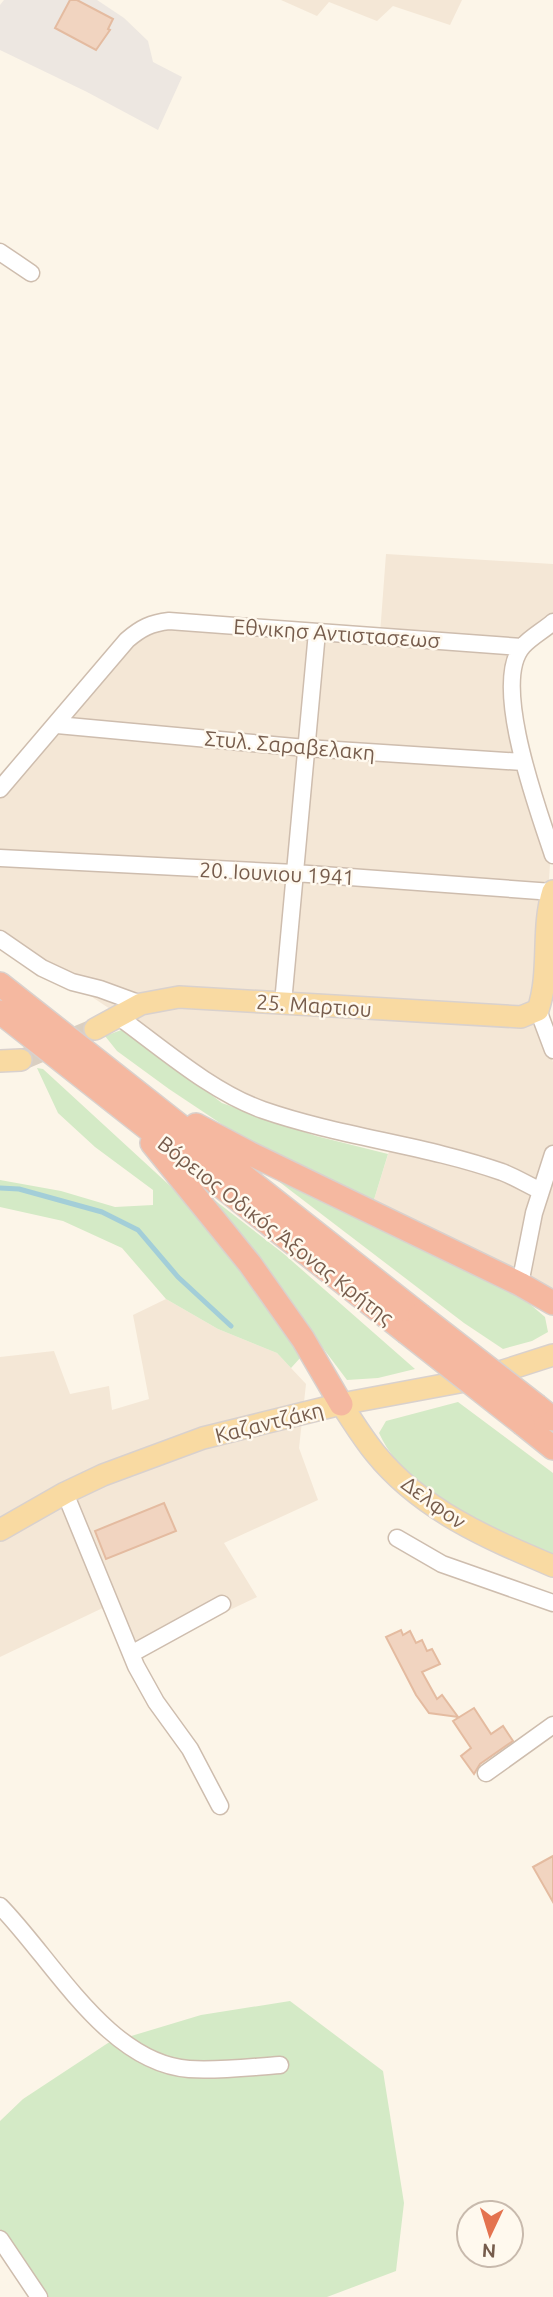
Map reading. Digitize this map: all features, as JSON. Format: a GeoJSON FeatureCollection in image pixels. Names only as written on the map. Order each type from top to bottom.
{"type":"FeatureCollection","features":[{"type":"Feature","properties":{"kind":"highway","name":"Βόρειος Οδικός Άξονας Κρήτης"},"geometry":{"type":"LineString","coordinates":[[0,985],[144,1097],[413,1323]]}},
{"type":"Feature","properties":{"kind":"highway","name":"Βόρειος Οδικός Άξονας Κρήτης"},"geometry":{"type":"LineString","coordinates":[[0,1012],[134,1118],[538,1417],[553,1448]]}},
{"type":"Feature","properties":{"kind":"highway"},"geometry":{"type":"LineString","coordinates":[[144,1097],[249,1153],[520,1284],[553,1303]]}},
{"type":"Feature","properties":{"kind":"highway"},"geometry":{"type":"LineString","coordinates":[[134,1118],[172,1170],[250,1264],[303,1339],[341,1404]]}},
{"type":"Feature","properties":{"kind":"main road"},"geometry":{"type":"LineString","coordinates":[[538,1010],[544,992],[549,905],[553,891]]}},
{"type":"Feature","properties":{"kind":"main road","name":"25. Μαρτιου"},"geometry":{"type":"LineString","coordinates":[[95,1029],[141,1004],[179,997],[520,1017],[538,1010]]}},
{"type":"Feature","properties":{"kind":"main road","name":"Καζαντζάκη"},"geometry":{"type":"LineString","coordinates":[[0,1530],[103,1475],[202,1438],[341,1404],[481,1378],[553,1355]]}},
{"type":"Feature","properties":{"kind":"main road","name":"Δελφον"},"geometry":{"type":"LineString","coordinates":[[341,1404],[374,1452],[415,1493],[458,1523],[553,1566]]}},
{"type":"Feature","properties":{"kind":"street"},"geometry":{"type":"LineString","coordinates":[[0,252],[31,273]]}},
{"type":"Feature","properties":{"kind":"street","name":"Εθνικησ Αντιστασεωσ"},"geometry":{"type":"LineString","coordinates":[[57,725],[127,640],[152,623],[169,621],[522,646]]}},
{"type":"Feature","properties":{"kind":"street"},"geometry":{"type":"LineString","coordinates":[[553,622],[522,646],[512,669],[513,713],[523,762],[553,855]]}},
{"type":"Feature","properties":{"kind":"street"},"geometry":{"type":"LineString","coordinates":[[283,1003],[317,632]]}},
{"type":"Feature","properties":{"kind":"street"},"geometry":{"type":"LineString","coordinates":[[0,789],[57,725]]}},
{"type":"Feature","properties":{"kind":"street","name":"Στυλ. Σαραβελακη"},"geometry":{"type":"LineString","coordinates":[[57,725],[306,748],[523,762]]}},
{"type":"Feature","properties":{"kind":"street","name":"20. Ιουνιου 1941"},"geometry":{"type":"LineString","coordinates":[[0,858],[295,873],[553,891]]}},
{"type":"Feature","properties":{"kind":"street"},"geometry":{"type":"LineString","coordinates":[[0,939],[42,968],[72,982],[141,1004]]}},
{"type":"Feature","properties":{"kind":"street"},"geometry":{"type":"LineString","coordinates":[[538,1010],[553,1050]]}},
{"type":"Feature","properties":{"kind":"street"},"geometry":{"type":"LineString","coordinates":[[120,1017],[198,1076],[261,1109],[319,1126],[475,1163],[505,1173],[541,1191]]}},
{"type":"Feature","properties":{"kind":"street"},"geometry":{"type":"LineString","coordinates":[[520,1284],[534,1213],[553,1154]]}},
{"type":"Feature","properties":{"kind":"street"},"geometry":{"type":"LineString","coordinates":[[65,1493],[131,1654],[156,1702],[190,1749],[220,1806]]}},
{"type":"Feature","properties":{"kind":"street"},"geometry":{"type":"LineString","coordinates":[[397,1538],[442,1564],[553,1603]]}},
{"type":"Feature","properties":{"kind":"street"},"geometry":{"type":"LineString","coordinates":[[131,1654],[222,1605]]}},
{"type":"Feature","properties":{"kind":"street"},"geometry":{"type":"LineString","coordinates":[[486,1773],[553,1726]]}},
{"type":"Feature","properties":{"kind":"street"},"geometry":{"type":"LineString","coordinates":[[0,1906],[101,2025],[130,2049],[161,2062],[188,2069],[280,2066]]}},
{"type":"Feature","properties":{"kind":"street"},"geometry":{"type":"LineString","coordinates":[[0,2239],[39,2297]]}},
{"type":"Feature","properties":{"kind":"shaded area"},"geometry":{"type":"Polygon","coordinates":[[[4,0],[97,0],[124,18],[148,41],[153,62],[182,77],[158,130],[0,50],[0,5],[4,0]]]}},
{"type":"Feature","properties":{"kind":"shaded area"},"geometry":{"type":"Polygon","coordinates":[[[281,0],[462,0],[450,25],[393,6],[377,21],[329,2],[317,16],[281,0]]]}},
{"type":"Feature","properties":{"kind":"shaded area"},"geometry":{"type":"Polygon","coordinates":[[[386,554],[553,564],[553,619],[522,647],[514,713],[551,849],[543,970],[535,1010],[553,1062],[553,1296],[372,1206],[391,1145],[261,1109],[0,936],[0,789],[155,622],[380,634],[386,554]]]}},
{"type":"Feature","properties":{"kind":"shaded area"},"geometry":{"type":"Polygon","coordinates":[[[166,1299],[218,1329],[277,1353],[306,1384],[299,1448],[318,1500],[224,1543],[257,1597],[131,1657],[111,1604],[0,1657],[0,1357],[54,1351],[70,1394],[109,1386],[112,1410],[149,1399],[133,1315],[166,1299]]]}},
{"type":"Feature","properties":{"kind":"green space"},"geometry":{"type":"Polygon","coordinates":[[[124,1029],[222,1103],[316,1136],[388,1154],[372,1206],[256,1147],[169,1089],[117,1051],[105,1036],[124,1029]]]}},
{"type":"Feature","properties":{"kind":"green space"},"geometry":{"type":"Polygon","coordinates":[[[37,1068],[43,1069],[204,1217],[265,1297],[301,1357],[291,1368],[277,1353],[218,1329],[166,1299],[122,1248],[63,1221],[0,1207],[0,1180],[61,1191],[115,1207],[153,1205],[153,1190],[95,1147],[58,1113],[37,1068]]]}},
{"type":"Feature","properties":{"kind":"green space"},"geometry":{"type":"Polygon","coordinates":[[[269,1174],[518,1294],[545,1317],[548,1332],[532,1341],[503,1349],[464,1323],[269,1174]]]}},
{"type":"Feature","properties":{"kind":"green space"},"geometry":{"type":"Polygon","coordinates":[[[208,1195],[284,1254],[415,1369],[378,1378],[347,1380],[208,1195]]]}},
{"type":"Feature","properties":{"kind":"green space"},"geometry":{"type":"Polygon","coordinates":[[[458,1402],[553,1473],[553,1560],[480,1524],[431,1493],[392,1455],[379,1433],[386,1421],[458,1402]]]}},
{"type":"Feature","properties":{"kind":"green space"},"geometry":{"type":"Polygon","coordinates":[[[290,2001],[383,2071],[404,2203],[396,2271],[327,2297],[43,2297],[0,2229],[0,2121],[23,2099],[108,2043],[201,2015],[290,2001]]]}},
{"type":"Feature","properties":{"kind":"building"},"geometry":{"type":"Polygon","coordinates":[[[70,0],[77,0],[113,19],[108,29],[110,30],[96,50],[55,28],[70,0]]]}},
{"type":"Feature","properties":{"kind":"building"},"geometry":{"type":"Polygon","coordinates":[[[164,1503],[176,1531],[106,1559],[95,1531],[164,1503]]]}},
{"type":"Feature","properties":{"kind":"building"},"geometry":{"type":"Polygon","coordinates":[[[401,1630],[403,1635],[410,1631],[416,1643],[422,1640],[427,1651],[432,1649],[440,1664],[422,1672],[437,1699],[442,1695],[458,1717],[429,1713],[416,1695],[386,1637],[401,1630]]]}},
{"type":"Feature","properties":{"kind":"building"},"geometry":{"type":"Polygon","coordinates":[[[474,1708],[491,1734],[503,1726],[513,1741],[480,1764],[474,1774],[461,1756],[471,1748],[453,1721],[474,1708]]]}},
{"type":"Feature","properties":{"kind":"building"},"geometry":{"type":"Polygon","coordinates":[[[553,1856],[553,1902],[533,1867],[553,1856]]]}},
{"type":"Feature","properties":{"kind":"waterway"},"geometry":{"type":"LineString","coordinates":[[0,1188],[19,1189],[102,1212],[138,1230],[178,1277],[231,1326]]}},
{"type":"Feature","properties":{"kind":"tunnel"},"geometry":{"type":"LineString","coordinates":[[21,1060],[95,1029]]}}]}
